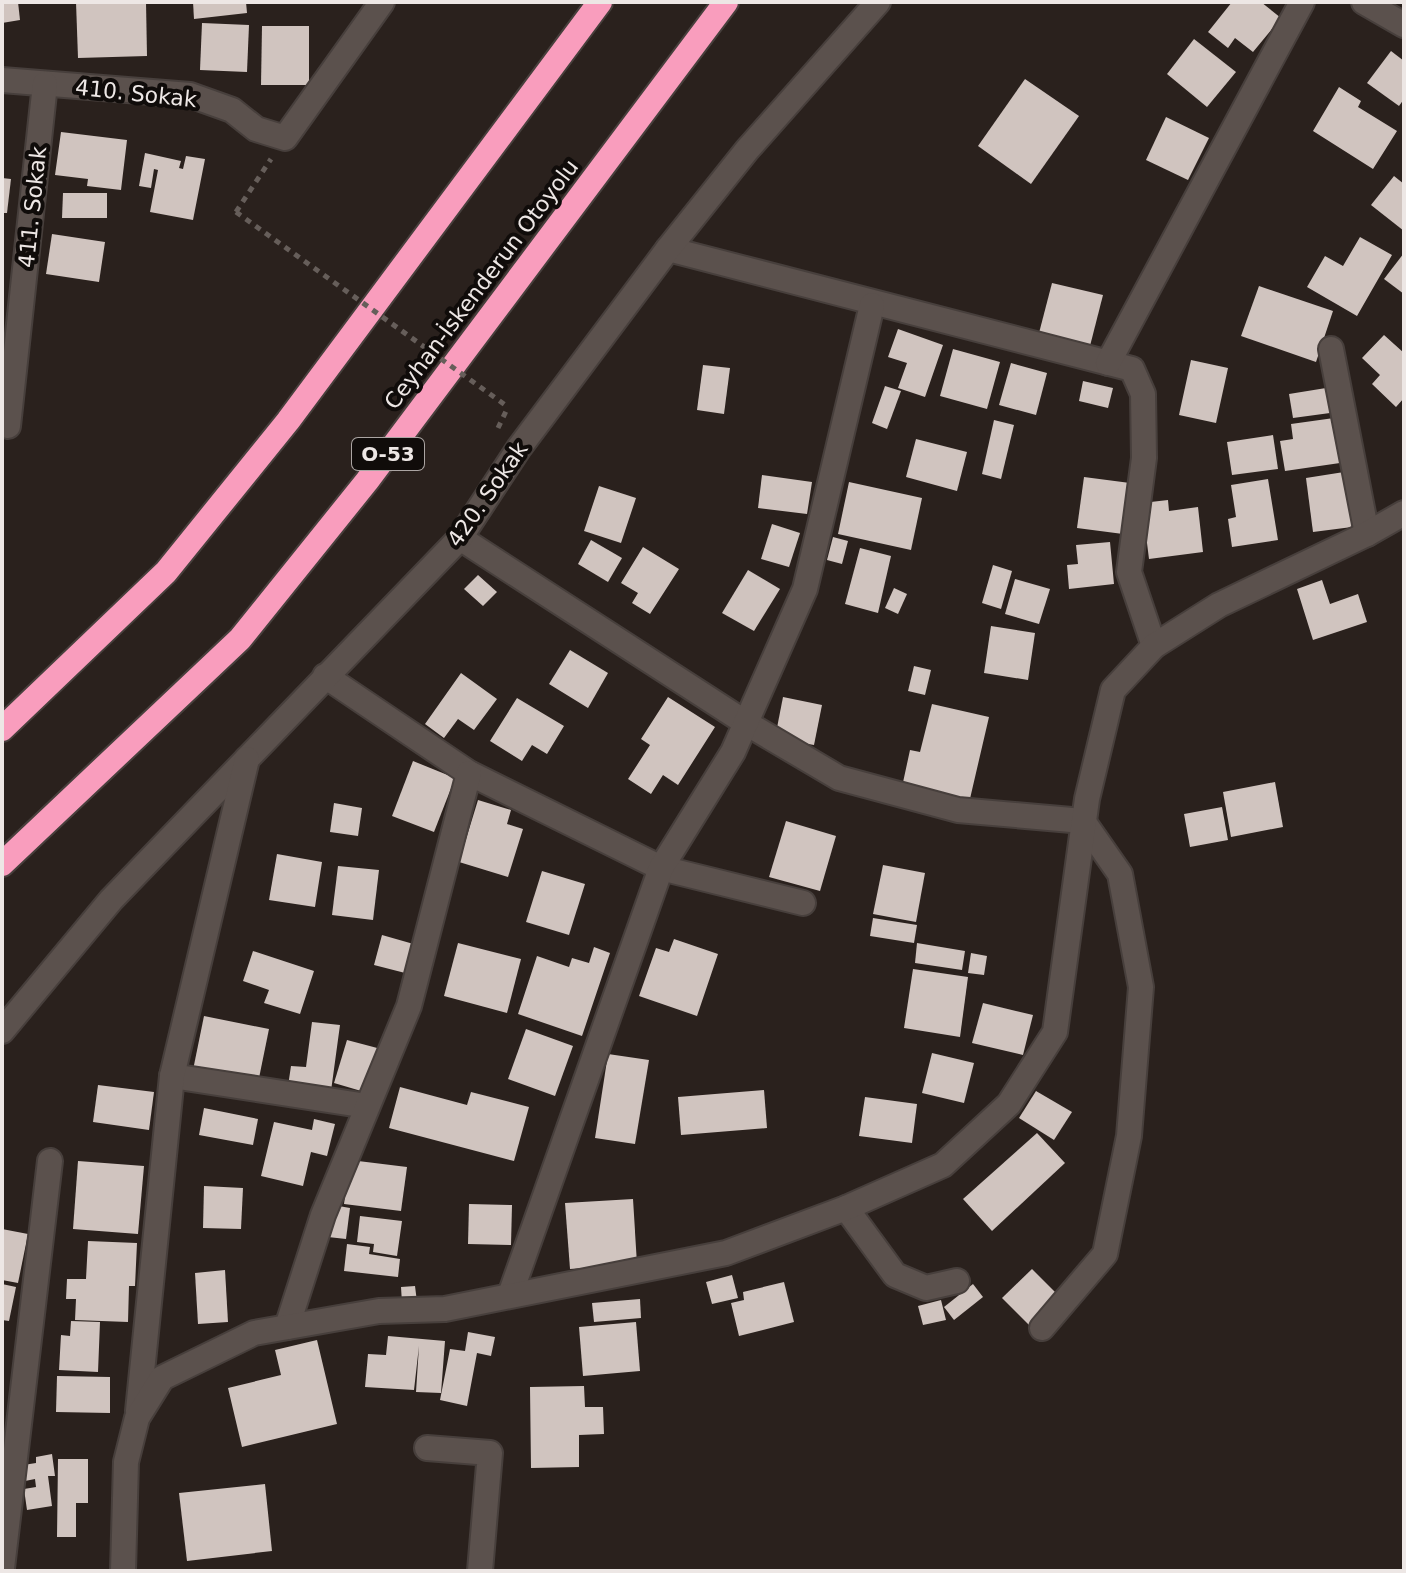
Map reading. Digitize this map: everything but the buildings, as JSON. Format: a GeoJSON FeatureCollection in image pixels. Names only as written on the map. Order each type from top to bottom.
{"type":"FeatureCollection","features":[{"type":"Feature","properties":{"kind":"highway"},"geometry":{"type":"LineString","coordinates":[[2,729],[166,572],[288,421],[600,2]]}},
{"type":"Feature","properties":{"kind":"highway","name":"Ceyhan-İskenderun Otoyolu"},"geometry":{"type":"LineString","coordinates":[[2,864],[240,639],[367,481],[726,2]]}},
{"type":"Feature","properties":{"kind":"street"},"geometry":{"type":"LineString","coordinates":[[285,138],[382,2]]}},
{"type":"Feature","properties":{"kind":"street","name":"420. Sokak"},"geometry":{"type":"LineString","coordinates":[[2,1031],[111,900],[460,538],[519,448],[668,249],[747,150],[878,2]]}},
{"type":"Feature","properties":{"kind":"street"},"geometry":{"type":"LineString","coordinates":[[1108,363],[1302,2]]}},
{"type":"Feature","properties":{"kind":"street"},"geometry":{"type":"LineString","coordinates":[[1364,2],[1404,25]]}},
{"type":"Feature","properties":{"kind":"street","name":"410. Sokak"},"geometry":{"type":"LineString","coordinates":[[2,80],[190,95],[232,110],[256,129],[285,138]]}},
{"type":"Feature","properties":{"kind":"street","name":"411. Sokak"},"geometry":{"type":"LineString","coordinates":[[8,426],[45,84]]}},
{"type":"Feature","properties":{"kind":"street"},"geometry":{"type":"LineString","coordinates":[[668,249],[872,305],[1132,369],[1143,394],[1144,458],[1129,572],[1154,646]]}},
{"type":"Feature","properties":{"kind":"street"},"geometry":{"type":"LineString","coordinates":[[510,1295],[661,868],[733,752],[805,589],[872,305]]}},
{"type":"Feature","properties":{"kind":"street"},"geometry":{"type":"LineString","coordinates":[[1331,349],[1367,534]]}},
{"type":"Feature","properties":{"kind":"street"},"geometry":{"type":"LineString","coordinates":[[137,1418],[162,1378],[254,1333],[379,1311],[445,1309],[726,1253],[846,1208],[943,1165],[1009,1104],[1055,1032],[1083,821],[1113,690],[1154,646],[1219,605],[1404,513]]}},
{"type":"Feature","properties":{"kind":"street"},"geometry":{"type":"LineString","coordinates":[[460,538],[746,723],[839,778],[958,810],[1083,821]]}},
{"type":"Feature","properties":{"kind":"street"},"geometry":{"type":"LineString","coordinates":[[325,676],[469,773],[661,868],[803,903]]}},
{"type":"Feature","properties":{"kind":"street"},"geometry":{"type":"LineString","coordinates":[[123,1571],[126,1462],[137,1418],[172,1076],[247,759]]}},
{"type":"Feature","properties":{"kind":"street"},"geometry":{"type":"LineString","coordinates":[[287,1327],[323,1215],[409,1006],[469,773]]}},
{"type":"Feature","properties":{"kind":"street"},"geometry":{"type":"LineString","coordinates":[[1042,1328],[1105,1254],[1129,1136],[1141,987],[1120,874],[1083,821]]}},
{"type":"Feature","properties":{"kind":"street"},"geometry":{"type":"LineString","coordinates":[[172,1076],[367,1106]]}},
{"type":"Feature","properties":{"kind":"street"},"geometry":{"type":"LineString","coordinates":[[2,1568],[50,1161]]}},
{"type":"Feature","properties":{"kind":"street"},"geometry":{"type":"LineString","coordinates":[[846,1208],[895,1275],[926,1288],[957,1281]]}},
{"type":"Feature","properties":{"kind":"street"},"geometry":{"type":"LineString","coordinates":[[427,1448],[490,1453],[480,1571]]}},
{"type":"Feature","properties":{"kind":"path"},"geometry":{"type":"LineString","coordinates":[[285,138],[236,212],[508,407]]}}]}
